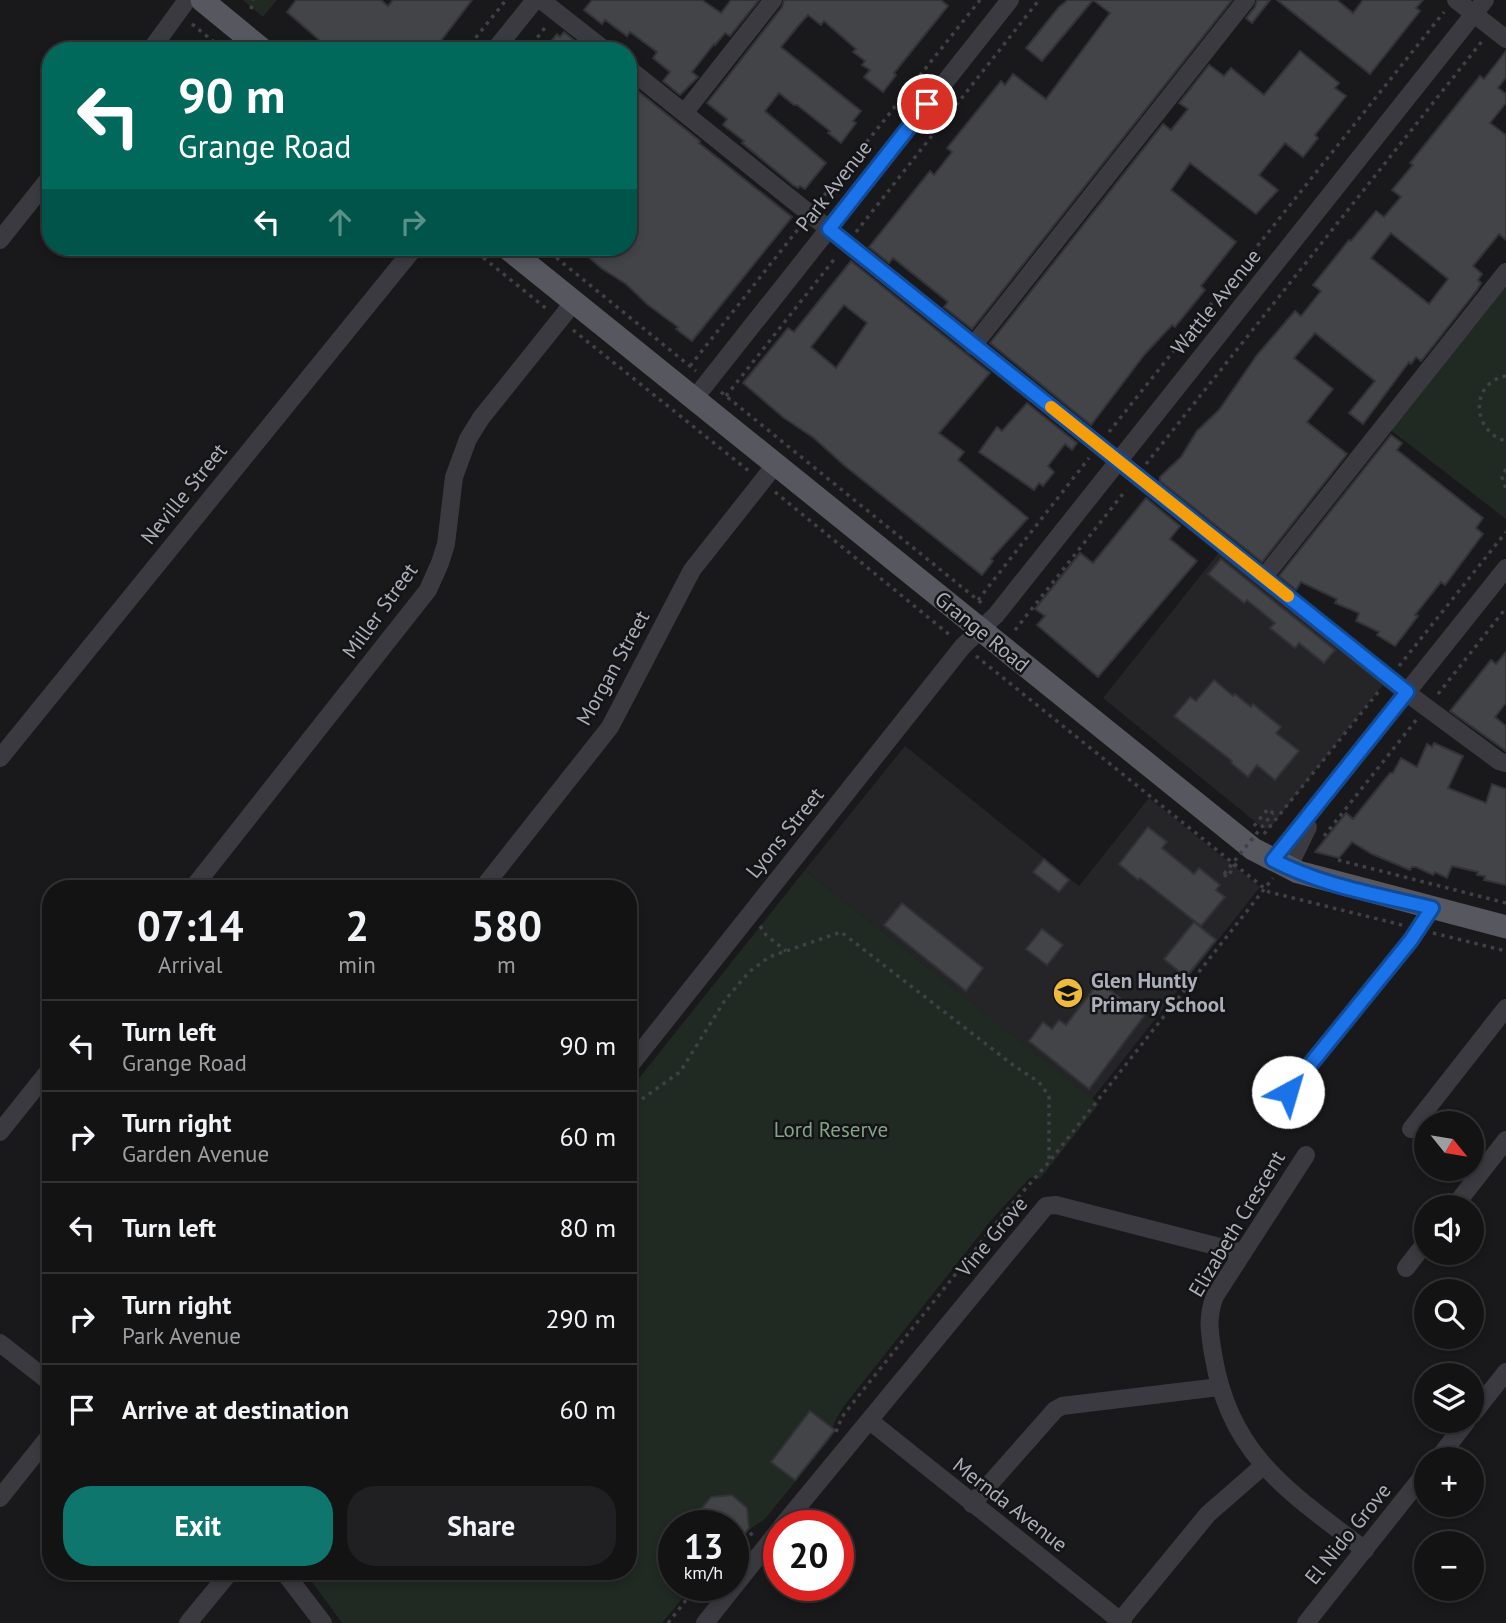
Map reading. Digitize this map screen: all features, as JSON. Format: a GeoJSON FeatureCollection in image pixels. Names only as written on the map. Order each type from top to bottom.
{"type":"FeatureCollection","features":[{"type":"Feature","properties":{"kind":"main road"},"geometry":{"type":"LineString","coordinates":[[201,0],[253,42]]}},
{"type":"Feature","properties":{"kind":"main road","name":"Grange Road"},"geometry":{"type":"LineString","coordinates":[[517,256],[1229,831],[1281,864],[1333,883],[1506,927]]}},
{"type":"Feature","properties":{"kind":"street"},"geometry":{"type":"LineString","coordinates":[[157,42],[187,0]]}},
{"type":"Feature","properties":{"kind":"street"},"geometry":{"type":"LineString","coordinates":[[501,42],[535,0]]}},
{"type":"Feature","properties":{"kind":"street"},"geometry":{"type":"LineString","coordinates":[[541,0],[595,42]]}},
{"type":"Feature","properties":{"kind":"street"},"geometry":{"type":"LineString","coordinates":[[685,112],[772,0]]}},
{"type":"Feature","properties":{"kind":"street","name":"Park Avenue"},"geometry":{"type":"LineString","coordinates":[[694,399],[1010,0]]}},
{"type":"Feature","properties":{"kind":"street"},"geometry":{"type":"LineString","coordinates":[[973,346],[1246,0]]}},
{"type":"Feature","properties":{"kind":"street"},"geometry":{"type":"LineString","coordinates":[[1450,5],[1480,7],[1499,34]]}},
{"type":"Feature","properties":{"kind":"street","name":"Wattle Avenue"},"geometry":{"type":"LineString","coordinates":[[980,630],[996,615],[1480,7]]}},
{"type":"Feature","properties":{"kind":"street"},"geometry":{"type":"LineString","coordinates":[[637,75],[1407,692],[1499,761],[1506,762]]}},
{"type":"Feature","properties":{"kind":"street"},"geometry":{"type":"LineString","coordinates":[[0,240],[42,187]]}},
{"type":"Feature","properties":{"kind":"street","name":"Neville Street"},"geometry":{"type":"LineString","coordinates":[[0,758],[405,256]]}},
{"type":"Feature","properties":{"kind":"street"},"geometry":{"type":"LineString","coordinates":[[1264,577],[1506,272]]}},
{"type":"Feature","properties":{"kind":"street","name":"Miller Street"},"geometry":{"type":"LineString","coordinates":[[199,880],[428,590],[446,544],[454,477],[468,439],[481,418],[574,302]]}},
{"type":"Feature","properties":{"kind":"street","name":"Morgan Street"},"geometry":{"type":"LineString","coordinates":[[489,880],[610,727],[692,570],[775,465]]}},
{"type":"Feature","properties":{"kind":"street"},"geometry":{"type":"LineString","coordinates":[[1281,864],[1319,805],[1506,568]]}},
{"type":"Feature","properties":{"kind":"street","name":"Lyons Street"},"geometry":{"type":"LineString","coordinates":[[637,1057],[963,646],[980,630]]}},
{"type":"Feature","properties":{"kind":"street"},"geometry":{"type":"LineString","coordinates":[[1288,1092],[1411,940],[1432,908]]}},
{"type":"Feature","properties":{"kind":"street"},"geometry":{"type":"LineString","coordinates":[[1411,1129],[1506,1008]]}},
{"type":"Feature","properties":{"kind":"street"},"geometry":{"type":"LineString","coordinates":[[0,1132],[42,1079]]}},
{"type":"Feature","properties":{"kind":"street"},"geometry":{"type":"LineString","coordinates":[[1463,1195],[1506,1140]]}},
{"type":"Feature","properties":{"kind":"street","name":"Elizabeth Crescent"},"geometry":{"type":"LineString","coordinates":[[1306,1155],[1215,1297],[1209,1310],[1209,1330],[1219,1387],[1239,1434],[1262,1466],[1301,1501],[1365,1550]]}},
{"type":"Feature","properties":{"kind":"street","name":"Vine Grove"},"geometry":{"type":"LineString","coordinates":[[870,1421],[1046,1206],[1056,1205],[1243,1253]]}},
{"type":"Feature","properties":{"kind":"street"},"geometry":{"type":"LineString","coordinates":[[1406,1268],[1414,1258]]}},
{"type":"Feature","properties":{"kind":"street"},"geometry":{"type":"LineString","coordinates":[[0,1343],[42,1376]]}},
{"type":"Feature","properties":{"kind":"street"},"geometry":{"type":"LineString","coordinates":[[1484,1406],[1500,1394],[1506,1373]]}},
{"type":"Feature","properties":{"kind":"street"},"geometry":{"type":"LineString","coordinates":[[972,1504],[1055,1410],[1062,1406],[1219,1387]]}},
{"type":"Feature","properties":{"kind":"street"},"geometry":{"type":"LineString","coordinates":[[795,1510],[850,1441],[870,1421]]}},
{"type":"Feature","properties":{"kind":"street","name":"Mernda Avenue"},"geometry":{"type":"LineString","coordinates":[[870,1421],[1122,1622]]}},
{"type":"Feature","properties":{"kind":"street"},"geometry":{"type":"LineString","coordinates":[[1447,1447],[1458,1433]]}},
{"type":"Feature","properties":{"kind":"street"},"geometry":{"type":"LineString","coordinates":[[0,1498],[42,1445]]}},
{"type":"Feature","properties":{"kind":"street"},"geometry":{"type":"LineString","coordinates":[[1122,1622],[1209,1514],[1262,1466]]}},
{"type":"Feature","properties":{"kind":"street","name":"El Nido Grove"},"geometry":{"type":"LineString","coordinates":[[1306,1623],[1414,1487]]}},
{"type":"Feature","properties":{"kind":"street"},"geometry":{"type":"LineString","coordinates":[[710,1621],[763,1551]]}},
{"type":"Feature","properties":{"kind":"street"},"geometry":{"type":"LineString","coordinates":[[188,1623],[223,1580]]}},
{"type":"Feature","properties":{"kind":"street"},"geometry":{"type":"LineString","coordinates":[[290,1580],[323,1623]]}},
{"type":"Feature","properties":{"kind":"path"},"geometry":{"type":"LineString","coordinates":[[251,9],[253,0]]}},
{"type":"Feature","properties":{"kind":"path"},"geometry":{"type":"LineString","coordinates":[[472,42],[506,0]]}},
{"type":"Feature","properties":{"kind":"path"},"geometry":{"type":"LineString","coordinates":[[690,366],[980,0]]}},
{"type":"Feature","properties":{"kind":"path"},"geometry":{"type":"LineString","coordinates":[[726,396],[1039,0]]}},
{"type":"Feature","properties":{"kind":"path"},"geometry":{"type":"LineString","coordinates":[[978,600],[1099,444],[1450,5]]}},
{"type":"Feature","properties":{"kind":"path"},"geometry":{"type":"LineString","coordinates":[[189,21],[214,42]]}},
{"type":"Feature","properties":{"kind":"path"},"geometry":{"type":"LineString","coordinates":[[1015,630],[1138,475],[1499,34]]}},
{"type":"Feature","properties":{"kind":"path"},"geometry":{"type":"LineString","coordinates":[[1506,376],[1489,384],[1482,393],[1479,415],[1483,426],[1498,439],[1506,441]]}},
{"type":"Feature","properties":{"kind":"path"},"geometry":{"type":"LineString","coordinates":[[1506,469],[1502,477],[1506,489]]}},
{"type":"Feature","properties":{"kind":"path"},"geometry":{"type":"LineString","coordinates":[[1319,843],[1506,608]]}},
{"type":"Feature","properties":{"kind":"path"},"geometry":{"type":"LineString","coordinates":[[1225,855],[1225,858],[1235,866],[1227,877],[1224,874],[1273,813],[1268,809],[1254,826]]}},
{"type":"Feature","properties":{"kind":"path"},"geometry":{"type":"LineString","coordinates":[[832,1441],[842,1417],[852,1404],[1006,1211],[1049,1162],[1281,864]]}},
{"type":"Feature","properties":{"kind":"path"},"geometry":{"type":"LineString","coordinates":[[758,923],[766,935],[786,951]]}},
{"type":"Feature","properties":{"kind":"path"},"geometry":{"type":"LineString","coordinates":[[637,1103],[680,1072],[719,1009],[749,972],[769,957],[841,932],[1013,1065],[1039,1082],[1049,1096],[1049,1162]]}},
{"type":"Feature","properties":{"kind":"path"},"geometry":{"type":"LineString","coordinates":[[749,1536],[758,1530]]}},
{"type":"Feature","properties":{"kind":"path"},"geometry":{"type":"LineString","coordinates":[[668,1623],[685,1601]]}},
{"type":"Feature","properties":{"kind":"shaded area"},"geometry":{"type":"Polygon","coordinates":[[[1221,550],[1385,682],[1269,829],[1263,828],[1103,698],[1221,550]]]}},
{"type":"Feature","properties":{"kind":"shaded area","name":"Glen Huntly Primary School"},"geometry":{"type":"Polygon","coordinates":[[[905,746],[1079,886],[1149,798],[1260,887],[1092,1099],[805,870],[905,746]]]}},
{"type":"Feature","properties":{"kind":"green space"},"geometry":{"type":"Polygon","coordinates":[[[243,0],[277,0],[263,17],[243,0]]]}},
{"type":"Feature","properties":{"kind":"green space"},"geometry":{"type":"Polygon","coordinates":[[[1506,281],[1506,519],[1388,428],[1506,281]]]}},
{"type":"Feature","properties":{"kind":"green space","name":"Lord Reserve"},"geometry":{"type":"Polygon","coordinates":[[[805,870],[1099,1104],[1040,1179],[1029,1179],[993,1218],[844,1406],[835,1421],[829,1440],[772,1510],[763,1510],[763,1520],[749,1530],[749,1510],[658,1510],[658,1601],[680,1601],[662,1623],[342,1623],[311,1580],[637,1580],[637,1081],[805,870]]]}},
{"type":"Feature","properties":{"kind":"building"},"geometry":{"type":"Polygon","coordinates":[[[296,0],[381,0],[388,6],[393,0],[472,0],[440,42],[322,42],[287,12],[296,0]]]}},
{"type":"Feature","properties":{"kind":"building"},"geometry":{"type":"Polygon","coordinates":[[[592,0],[702,0],[721,13],[731,0],[759,0],[730,36],[725,33],[714,44],[692,72],[698,77],[680,95],[663,81],[670,72],[653,58],[657,52],[630,32],[627,36],[605,20],[602,24],[584,10],[592,0]]]}},
{"type":"Feature","properties":{"kind":"building"},"geometry":{"type":"Polygon","coordinates":[[[784,0],[941,0],[948,6],[894,73],[896,75],[883,92],[864,77],[870,70],[862,65],[865,61],[853,52],[856,49],[824,21],[821,25],[808,15],[781,47],[861,111],[853,121],[856,123],[841,143],[828,133],[830,131],[779,93],[765,111],[826,163],[805,189],[793,185],[742,143],[744,141],[723,125],[727,119],[707,103],[782,7],[784,0]]]}},
{"type":"Feature","properties":{"kind":"building"},"geometry":{"type":"Polygon","coordinates":[[[1068,0],[1093,0],[1042,61],[1026,48],[1059,7],[1068,0]]]}},
{"type":"Feature","properties":{"kind":"building"},"geometry":{"type":"Polygon","coordinates":[[[1093,0],[1232,0],[972,329],[944,307],[948,302],[893,258],[889,263],[869,247],[930,171],[934,175],[952,152],[947,148],[1001,81],[1005,85],[1013,74],[1046,99],[1110,13],[1093,0]]]}},
{"type":"Feature","properties":{"kind":"building"},"geometry":{"type":"Polygon","coordinates":[[[1257,0],[1270,0],[1252,23],[1246,18],[1257,0]]]}},
{"type":"Feature","properties":{"kind":"building"},"geometry":{"type":"Polygon","coordinates":[[[1277,0],[1337,0],[1353,13],[1363,0],[1423,0],[1416,8],[1420,11],[1370,74],[1277,0]]]}},
{"type":"Feature","properties":{"kind":"building"},"geometry":{"type":"Polygon","coordinates":[[[564,32],[576,42],[550,42],[557,34],[560,37],[564,32]]]}},
{"type":"Feature","properties":{"kind":"building"},"geometry":{"type":"Polygon","coordinates":[[[1300,51],[1339,83],[1335,88],[1346,96],[1315,135],[1318,138],[1303,157],[1285,143],[1259,175],[1278,190],[1256,214],[1190,163],[1171,190],[1236,242],[1201,286],[1205,290],[1175,327],[1172,325],[1145,354],[1091,425],[990,343],[1163,124],[1171,130],[1188,109],[1179,103],[1209,65],[1224,76],[1231,68],[1264,95],[1300,51]]]}},
{"type":"Feature","properties":{"kind":"building"},"geometry":{"type":"Polygon","coordinates":[[[1506,51],[1506,77],[1498,88],[1506,94],[1506,103],[1490,123],[1506,135],[1506,240],[1499,234],[1473,266],[1482,274],[1477,290],[1421,361],[1416,357],[1411,364],[1409,362],[1363,424],[1349,413],[1375,381],[1315,333],[1294,358],[1333,389],[1307,422],[1347,454],[1262,562],[1160,481],[1160,477],[1181,457],[1197,431],[1219,410],[1257,355],[1295,311],[1301,316],[1321,291],[1313,285],[1349,240],[1351,241],[1376,211],[1384,217],[1401,197],[1392,190],[1413,165],[1410,163],[1480,76],[1484,79],[1506,51]],[[1391,233],[1371,258],[1429,304],[1448,279],[1391,233]]]}},
{"type":"Feature","properties":{"kind":"building"},"geometry":{"type":"Polygon","coordinates":[[[637,90],[792,217],[692,341],[626,284],[587,256],[637,256],[637,90]]]}},
{"type":"Feature","properties":{"kind":"building"},"geometry":{"type":"Polygon","coordinates":[[[851,261],[990,373],[939,433],[964,452],[958,460],[1028,518],[991,559],[993,561],[982,575],[743,383],[788,328],[794,332],[851,261]],[[844,305],[811,347],[836,368],[867,323],[844,305]]]}},
{"type":"Feature","properties":{"kind":"building"},"geometry":{"type":"Polygon","coordinates":[[[1027,403],[1077,443],[1072,450],[1065,444],[1048,466],[1054,472],[1043,486],[1039,483],[1034,490],[979,452],[997,427],[1002,431],[1027,403]]]}},
{"type":"Feature","properties":{"kind":"building"},"geometry":{"type":"Polygon","coordinates":[[[1391,435],[1402,443],[1397,450],[1483,518],[1476,528],[1483,534],[1445,585],[1441,582],[1415,615],[1418,616],[1395,646],[1377,635],[1379,632],[1356,621],[1359,613],[1335,603],[1337,599],[1301,582],[1296,590],[1279,576],[1391,435]]]}},
{"type":"Feature","properties":{"kind":"building"},"geometry":{"type":"Polygon","coordinates":[[[1146,498],[1180,526],[1170,539],[1197,561],[1098,677],[1037,625],[1045,616],[1035,609],[1080,553],[1093,563],[1146,498]]]}},
{"type":"Feature","properties":{"kind":"building"},"geometry":{"type":"Polygon","coordinates":[[[1221,559],[1335,650],[1324,663],[1299,643],[1295,648],[1270,628],[1275,623],[1247,600],[1244,603],[1208,574],[1221,559]]]}},
{"type":"Feature","properties":{"kind":"building"},"geometry":{"type":"Polygon","coordinates":[[[1506,652],[1506,703],[1495,717],[1506,726],[1506,751],[1450,711],[1491,660],[1496,664],[1506,652]]]}},
{"type":"Feature","properties":{"kind":"building"},"geometry":{"type":"Polygon","coordinates":[[[1214,680],[1233,696],[1235,694],[1251,707],[1253,704],[1281,727],[1276,733],[1299,751],[1275,780],[1257,765],[1248,777],[1231,763],[1232,761],[1174,716],[1190,697],[1196,701],[1214,680]]]}},
{"type":"Feature","properties":{"kind":"building"},"geometry":{"type":"Polygon","coordinates":[[[1434,743],[1463,756],[1448,788],[1486,803],[1492,784],[1506,789],[1506,885],[1484,880],[1485,876],[1477,875],[1478,872],[1452,866],[1447,878],[1416,867],[1410,870],[1372,854],[1352,842],[1339,858],[1315,852],[1346,813],[1353,819],[1390,773],[1393,773],[1401,758],[1417,767],[1427,744],[1432,747],[1434,743]]]}},
{"type":"Feature","properties":{"kind":"building"},"geometry":{"type":"Polygon","coordinates":[[[1148,827],[1167,842],[1162,848],[1194,874],[1199,868],[1220,885],[1216,890],[1225,897],[1201,926],[1119,864],[1148,827]]]}},
{"type":"Feature","properties":{"kind":"building"},"geometry":{"type":"Polygon","coordinates":[[[1044,859],[1069,880],[1059,892],[1033,872],[1044,859]]]}},
{"type":"Feature","properties":{"kind":"building"},"geometry":{"type":"Polygon","coordinates":[[[902,903],[983,968],[966,991],[884,925],[902,903]]]}},
{"type":"Feature","properties":{"kind":"building"},"geometry":{"type":"Polygon","coordinates":[[[1194,922],[1216,940],[1186,977],[1164,959],[1194,922]]]}},
{"type":"Feature","properties":{"kind":"building"},"geometry":{"type":"Polygon","coordinates":[[[1042,929],[1063,945],[1047,965],[1026,949],[1042,929]]]}},
{"type":"Feature","properties":{"kind":"building"},"geometry":{"type":"Polygon","coordinates":[[[1099,982],[1144,1016],[1089,1089],[1029,1041],[1043,1022],[1052,1029],[1059,1020],[1066,1025],[1099,982]]]}},
{"type":"Feature","properties":{"kind":"building"},"geometry":{"type":"Polygon","coordinates":[[[810,1411],[835,1430],[795,1480],[771,1462],[810,1411]]]}},
{"type":"Feature","properties":{"kind":"building"},"geometry":{"type":"Polygon","coordinates":[[[732,1495],[747,1510],[700,1510],[711,1497],[732,1495]]]}},
{"type":"Feature","properties":{"kind":"slow traffic"},"geometry":{"type":"LineString","coordinates":[[1051,407],[1288,596]]}},
{"type":"Feature","properties":{"kind":"place","name":"Glen Huntly Primary School"},"geometry":{"type":"Point","coordinates":[1068,993]}},
{"type":"Feature","properties":{"kind":"route"},"geometry":{"type":"LineString","coordinates":[[927,104],[829,229],[1407,692],[1273,860],[1298,872],[1346,887],[1432,908],[1411,940],[1288,1092]]}}]}
